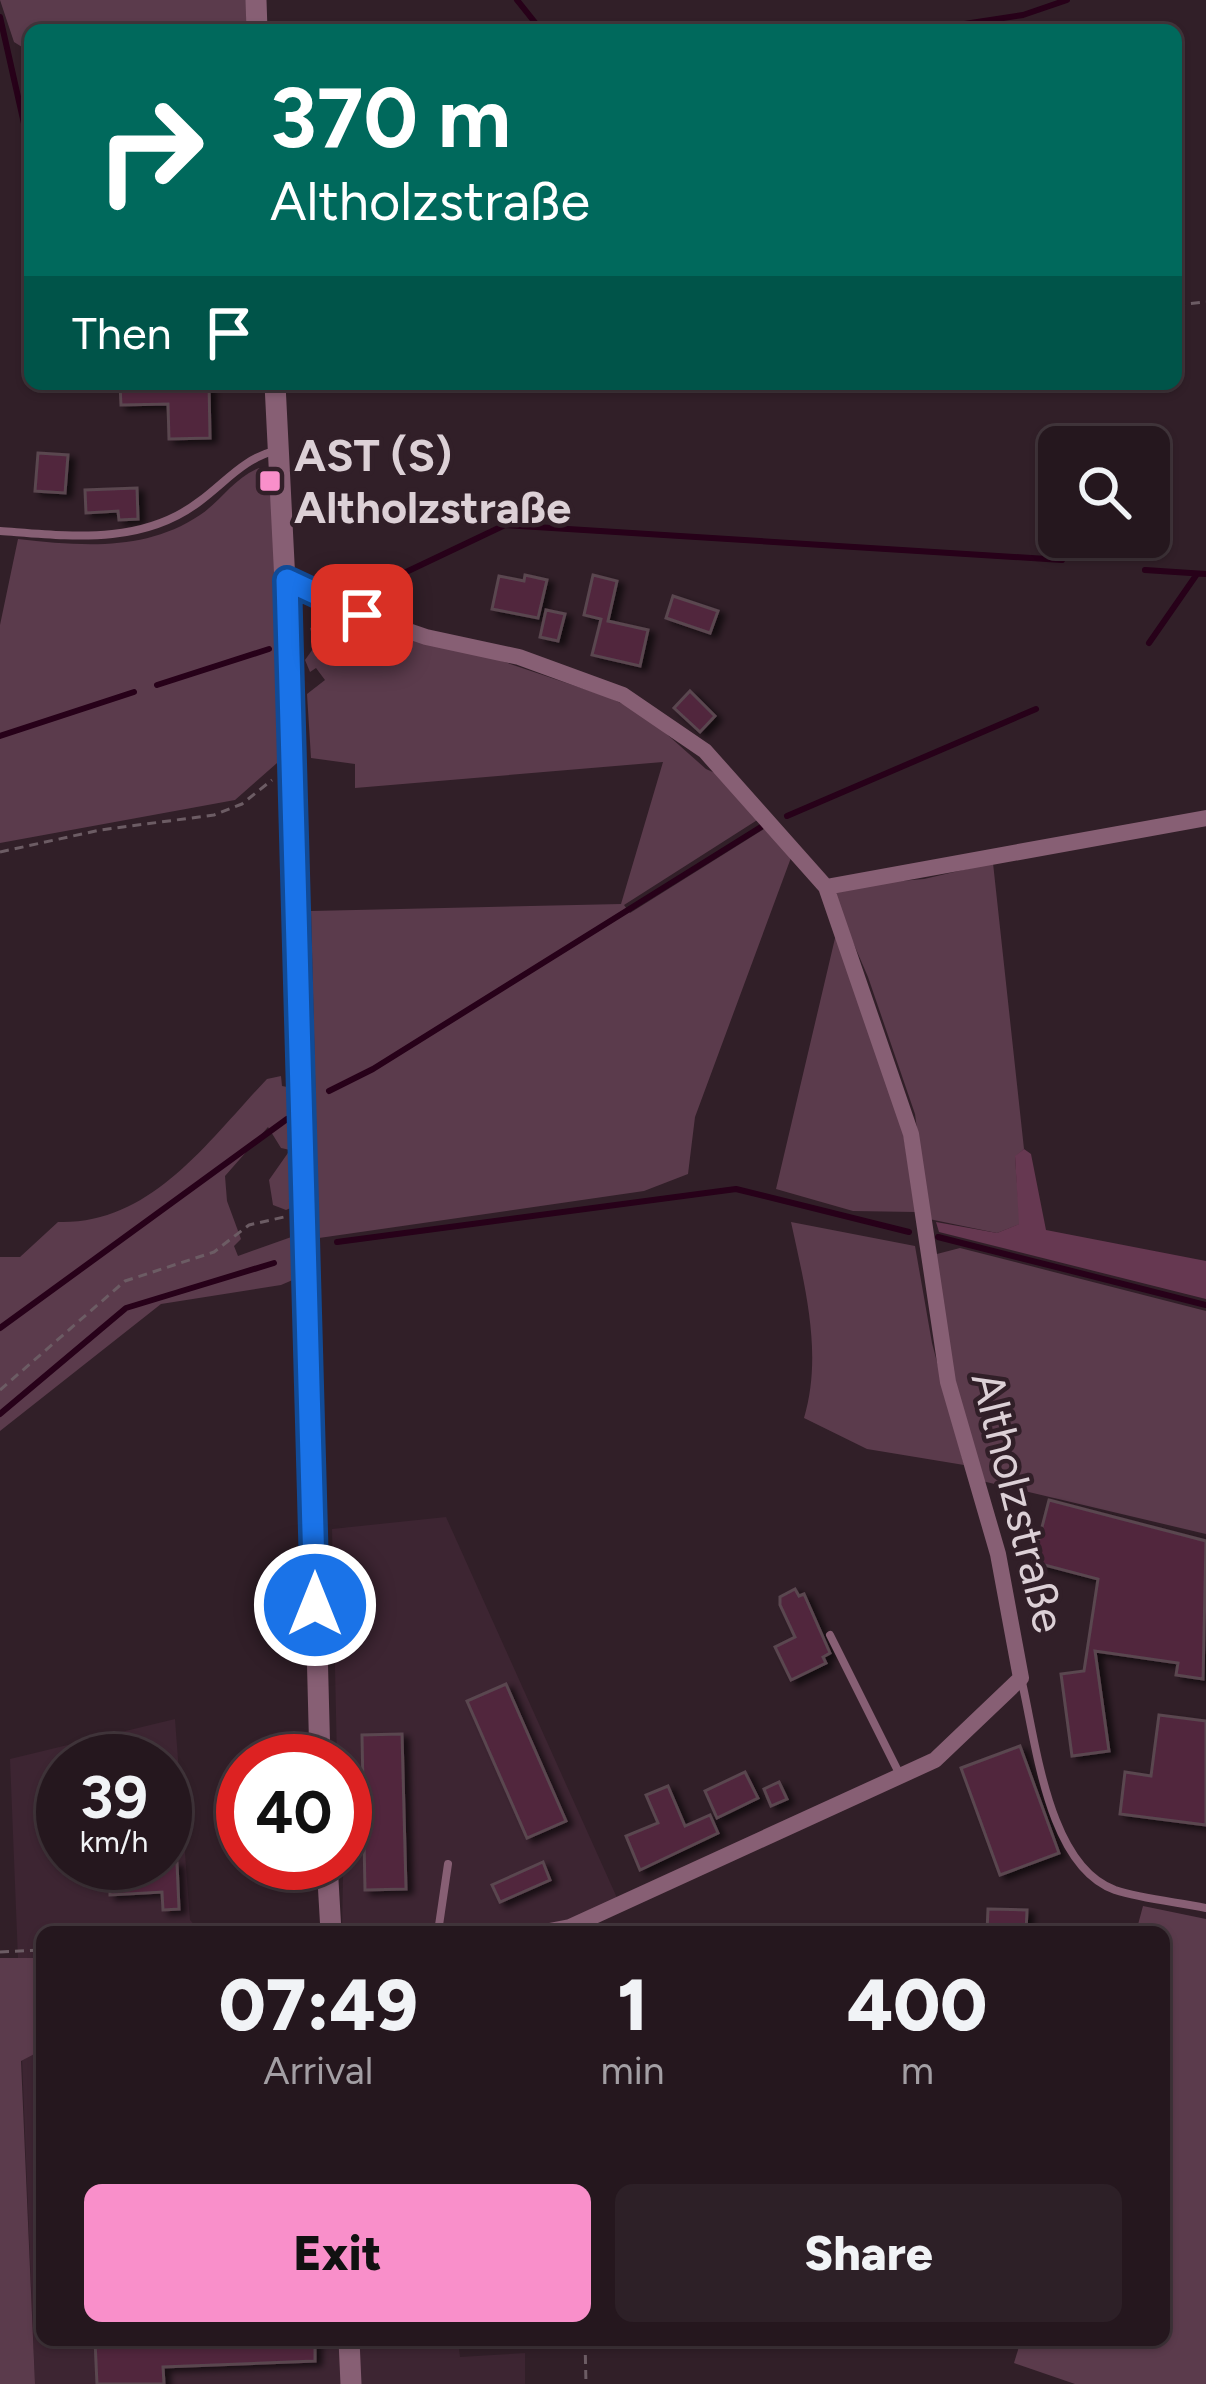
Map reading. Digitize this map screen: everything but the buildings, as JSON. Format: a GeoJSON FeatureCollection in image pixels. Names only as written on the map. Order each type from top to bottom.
{"type":"FeatureCollection","features":[{"type":"Feature","properties":{"kind":"street"},"geometry":{"type":"LineString","coordinates":[[275,390],[295,761],[319,1734]]}},
{"type":"Feature","properties":{"kind":"street","name":"Altholzstraße"},"geometry":{"type":"LineString","coordinates":[[287,580],[362,615],[426,637],[519,657],[623,695],[705,751],[826,887],[911,1134],[947,1382],[1003,1577],[1021,1678],[966,1735],[900,1776],[603,1913],[563,1926]]}},
{"type":"Feature","properties":{"kind":"street"},"geometry":{"type":"LineString","coordinates":[[826,887],[1206,818]]}},
{"type":"Feature","properties":{"kind":"street"},"geometry":{"type":"LineString","coordinates":[[329,1890],[331,1926]]}},
{"type":"Feature","properties":{"kind":"street"},"geometry":{"type":"LineString","coordinates":[[349,2346],[351,2384]]}},
{"type":"Feature","properties":{"kind":"lane"},"geometry":{"type":"LineString","coordinates":[[0,531],[138,533],[200,502],[250,457],[279,450]]}},
{"type":"Feature","properties":{"kind":"lane"},"geometry":{"type":"LineString","coordinates":[[830,1635],[900,1776]]}},
{"type":"Feature","properties":{"kind":"lane"},"geometry":{"type":"LineString","coordinates":[[1021,1678],[1059,1832],[1073,1860],[1112,1889],[1206,1907]]}},
{"type":"Feature","properties":{"kind":"lane"},"geometry":{"type":"LineString","coordinates":[[438,1926],[448,1864]]}},
{"type":"Feature","properties":{"kind":"path"},"geometry":{"type":"LineString","coordinates":[[0,852],[100,830],[214,815],[242,804],[295,761]]}},
{"type":"Feature","properties":{"kind":"path"},"geometry":{"type":"LineString","coordinates":[[0,1390],[125,1280],[214,1252],[249,1226],[308,1214]]}},
{"type":"Feature","properties":{"kind":"path"},"geometry":{"type":"LineString","coordinates":[[0,1952],[36,1950]]}},
{"type":"Feature","properties":{"kind":"path"},"geometry":{"type":"LineString","coordinates":[[585,2346],[586,2384]]}},
{"type":"Feature","properties":{"kind":"shaded area"},"geometry":{"type":"Polygon","coordinates":[[[0,0],[246,0],[247,24],[24,24],[24,48],[14,42],[0,0]]]}},
{"type":"Feature","properties":{"kind":"shaded area"},"geometry":{"type":"Polygon","coordinates":[[[259,468],[270,473],[285,756],[235,800],[0,843],[0,625],[18,539],[112,544],[157,535],[200,515],[259,468]]]}},
{"type":"Feature","properties":{"kind":"shaded area"},"geometry":{"type":"Polygon","coordinates":[[[323,623],[353,639],[354,623],[481,654],[608,697],[644,714],[706,769],[726,778],[762,817],[624,905],[630,913],[764,829],[792,855],[695,1117],[688,1174],[644,1191],[319,1238],[311,911],[621,904],[663,762],[355,788],[355,764],[311,758],[307,694],[325,680],[316,668],[310,672],[305,660],[315,646],[310,628],[323,623]]]}},
{"type":"Feature","properties":{"kind":"shaded area"},"geometry":{"type":"Polygon","coordinates":[[[993,863],[1024,1149],[1015,1157],[1020,1224],[997,1233],[929,1219],[915,1114],[868,977],[834,898],[840,886],[924,879],[993,863]]]}},
{"type":"Feature","properties":{"kind":"shaded area"},"geometry":{"type":"Polygon","coordinates":[[[836,934],[902,1126],[916,1212],[853,1211],[776,1189],[836,934]]]}},
{"type":"Feature","properties":{"kind":"shaded area"},"geometry":{"type":"Polygon","coordinates":[[[281,1076],[282,1086],[298,1089],[300,1204],[286,1210],[273,1205],[269,1180],[290,1150],[281,1148],[268,1127],[225,1176],[227,1201],[241,1239],[234,1246],[238,1256],[297,1235],[302,1276],[281,1285],[161,1304],[0,1431],[0,1257],[20,1257],[58,1222],[122,1210],[149,1194],[199,1152],[267,1079],[281,1076]]]}},
{"type":"Feature","properties":{"kind":"shaded area"},"geometry":{"type":"Polygon","coordinates":[[[1024,1149],[1031,1154],[1046,1230],[1206,1261],[1206,1299],[939,1232],[936,1222],[997,1233],[1019,1224],[1015,1156],[1024,1149]]]}},
{"type":"Feature","properties":{"kind":"shaded area"},"geometry":{"type":"Polygon","coordinates":[[[791,1222],[915,1246],[932,1343],[964,1465],[867,1449],[804,1418],[812,1345],[791,1222]]]}},
{"type":"Feature","properties":{"kind":"shaded area"},"geometry":{"type":"Polygon","coordinates":[[[960,1248],[1206,1311],[1206,1534],[982,1481],[956,1389],[933,1255],[960,1248]]]}},
{"type":"Feature","properties":{"kind":"shaded area"},"geometry":{"type":"Polygon","coordinates":[[[446,1517],[618,1900],[568,1920],[530,1926],[342,1926],[343,1890],[372,1890],[372,1734],[336,1734],[332,1529],[446,1517]]]}},
{"type":"Feature","properties":{"kind":"shaded area"},"geometry":{"type":"Polygon","coordinates":[[[175,1719],[176,1734],[113,1734],[175,1719]]]}},
{"type":"Feature","properties":{"kind":"shaded area"},"geometry":{"type":"Polygon","coordinates":[[[36,1753],[36,1890],[188,1890],[190,1920],[196,1926],[36,1926],[36,2346],[459,2346],[460,2357],[525,2353],[525,2384],[35,2384],[10,1759],[36,1753]]]}},
{"type":"Feature","properties":{"kind":"shaded area"},"geometry":{"type":"Polygon","coordinates":[[[1143,1906],[1206,1919],[1206,2384],[1075,2384],[1014,2363],[1019,2346],[1170,2346],[1170,1926],[1138,1926],[1143,1906]]]}},
{"type":"Feature","properties":{"kind":"shaded area"},"geometry":{"type":"Polygon","coordinates":[[[0,1958],[36,1958],[36,2053],[21,2061],[35,2384],[0,2384],[0,1958]]]}},
{"type":"Feature","properties":{"kind":"waterway"},"geometry":{"type":"LineString","coordinates":[[517,0],[536,24]]}},
{"type":"Feature","properties":{"kind":"waterway"},"geometry":{"type":"LineString","coordinates":[[964,24],[1023,15],[1067,0]]}},
{"type":"Feature","properties":{"kind":"waterway"},"geometry":{"type":"LineString","coordinates":[[0,17],[24,123]]}},
{"type":"Feature","properties":{"kind":"waterway"},"geometry":{"type":"LineString","coordinates":[[364,592],[505,525],[1062,560]]}},
{"type":"Feature","properties":{"kind":"waterway"},"geometry":{"type":"LineString","coordinates":[[1145,570],[1206,574]]}},
{"type":"Feature","properties":{"kind":"waterway"},"geometry":{"type":"LineString","coordinates":[[1149,643],[1197,574]]}},
{"type":"Feature","properties":{"kind":"waterway"},"geometry":{"type":"LineString","coordinates":[[157,685],[269,649]]}},
{"type":"Feature","properties":{"kind":"waterway"},"geometry":{"type":"LineString","coordinates":[[0,736],[134,692]]}},
{"type":"Feature","properties":{"kind":"waterway"},"geometry":{"type":"LineString","coordinates":[[787,816],[1036,709]]}},
{"type":"Feature","properties":{"kind":"waterway"},"geometry":{"type":"LineString","coordinates":[[329,1091],[373,1069],[761,827]]}},
{"type":"Feature","properties":{"kind":"waterway"},"geometry":{"type":"LineString","coordinates":[[0,1328],[287,1119]]}},
{"type":"Feature","properties":{"kind":"waterway"},"geometry":{"type":"LineString","coordinates":[[337,1242],[736,1189],[909,1232]]}},
{"type":"Feature","properties":{"kind":"waterway"},"geometry":{"type":"LineString","coordinates":[[938,1237],[1206,1305]]}},
{"type":"Feature","properties":{"kind":"waterway"},"geometry":{"type":"LineString","coordinates":[[0,1414],[126,1308],[274,1263]]}},
{"type":"Feature","properties":{"kind":"place","name":"AST (S) Altholzstraße"},"geometry":{"type":"Point","coordinates":[270,481]}},
{"type":"Feature","properties":{"kind":"route"},"geometry":{"type":"LineString","coordinates":[[315,1605],[287,580],[362,615]]}}]}
